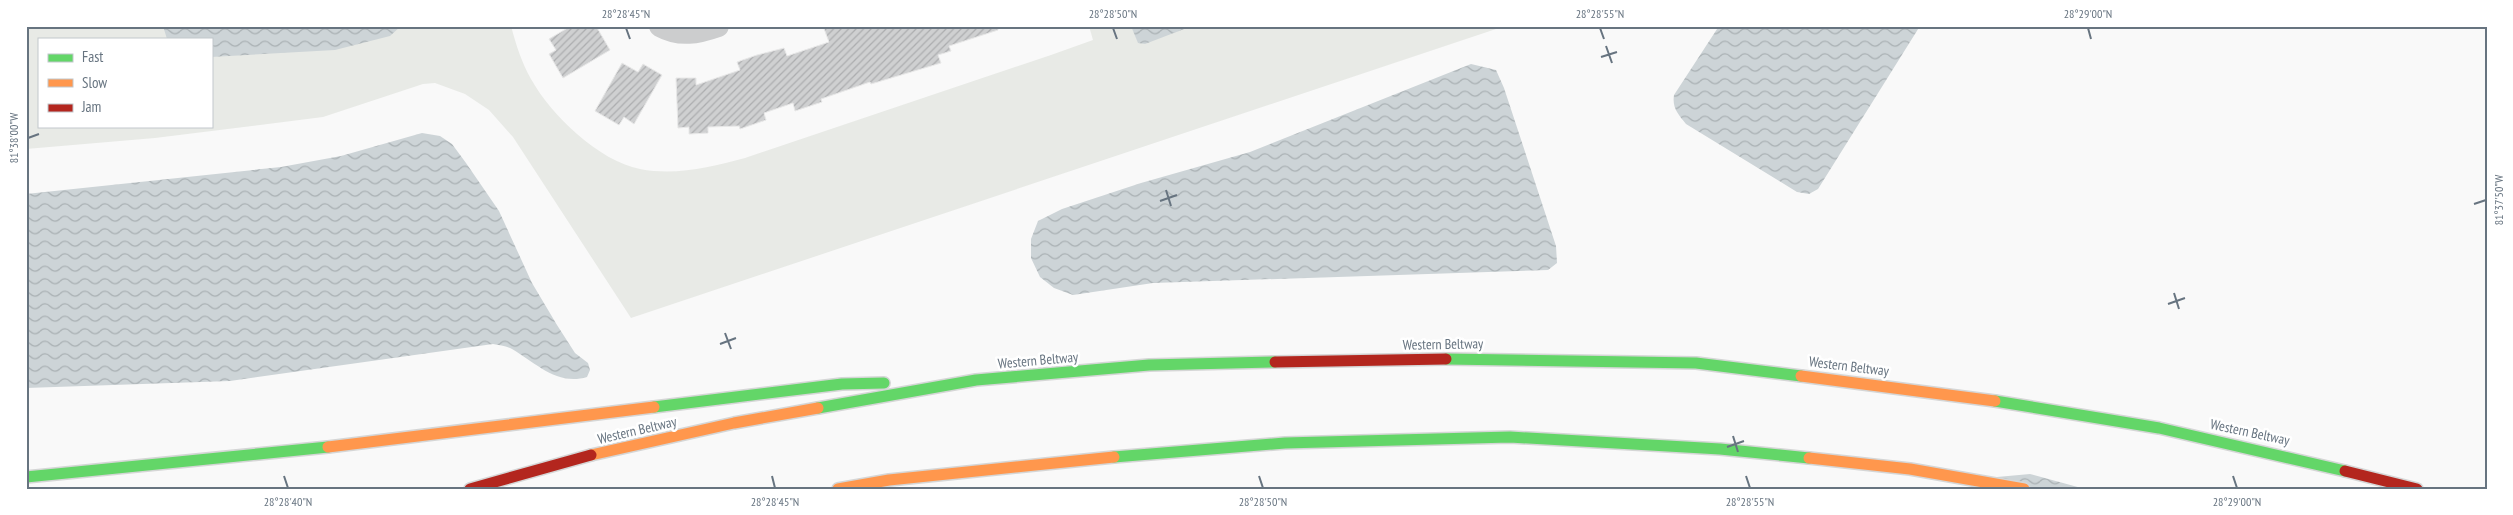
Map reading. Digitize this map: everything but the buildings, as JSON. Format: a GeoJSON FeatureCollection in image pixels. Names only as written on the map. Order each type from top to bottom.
{"type":"FeatureCollection","features":[{"type":"Feature","properties":{"kind":"highway","name":"Western Beltway"},"geometry":{"type":"LineString","coordinates":[[470,489],[570,460],[734,423],[976,380],[1149,365],[1483,358],[1696,363],[1964,396],[2159,428],[2296,458],[2417,489]]}},
{"type":"Feature","properties":{"kind":"highway"},"geometry":{"type":"LineString","coordinates":[[26,477],[324,448],[842,384],[976,380]]}},
{"type":"Feature","properties":{"kind":"highway"},"geometry":{"type":"LineString","coordinates":[[838,489],[889,480],[1072,460],[1285,443],[1510,437],[1720,449],[1910,469],[2024,489]]}},
{"type":"Feature","properties":{"kind":"highway"},"geometry":{"type":"LineString","coordinates":[[863,489],[889,480]]}},
{"type":"Feature","properties":{"kind":"street"},"geometry":{"type":"LineString","coordinates":[[660,26],[671,32],[696,34],[718,26]]}},
{"type":"Feature","properties":{"kind":"shaded area"},"geometry":{"type":"Polygon","coordinates":[[[26,26],[511,26],[531,79],[563,121],[608,157],[640,169],[667,172],[693,170],[745,158],[1051,55],[1093,40],[1089,26],[1505,26],[631,318],[513,137],[489,110],[465,94],[435,83],[423,84],[323,117],[155,138],[26,149],[26,26]]]}},
{"type":"Feature","properties":{"kind":"water"},"geometry":{"type":"Polygon","coordinates":[[[163,26],[401,26],[390,36],[335,50],[212,57],[212,38],[167,38],[163,26]]]}},
{"type":"Feature","properties":{"kind":"water"},"geometry":{"type":"Polygon","coordinates":[[[1131,26],[1192,26],[1145,44],[1138,43],[1131,26]]]}},
{"type":"Feature","properties":{"kind":"water"},"geometry":{"type":"Polygon","coordinates":[[[1719,26],[1920,26],[1818,189],[1809,194],[1797,192],[1686,124],[1676,111],[1674,95],[1719,26]]]}},
{"type":"Feature","properties":{"kind":"water"},"geometry":{"type":"Polygon","coordinates":[[[1471,64],[1496,70],[1504,88],[1556,246],[1557,263],[1548,270],[1153,283],[1073,295],[1054,288],[1040,277],[1031,258],[1031,239],[1038,221],[1062,209],[1141,183],[1250,152],[1471,64]]]}},
{"type":"Feature","properties":{"kind":"water"},"geometry":{"type":"Polygon","coordinates":[[[422,133],[440,136],[452,144],[499,211],[532,283],[575,353],[588,363],[590,370],[587,377],[576,379],[556,376],[512,349],[493,344],[230,381],[26,388],[26,194],[281,167],[341,156],[422,133]]]}},
{"type":"Feature","properties":{"kind":"water"},"geometry":{"type":"Polygon","coordinates":[[[2030,474],[2085,489],[1969,489],[1986,478],[2030,474]]]}},
{"type":"Feature","properties":{"kind":"traffic: fast"},"geometry":{"type":"LineString","coordinates":[[1446,359],[1696,363],[1801,376]]}},
{"type":"Feature","properties":{"kind":"traffic: fast"},"geometry":{"type":"LineString","coordinates":[[818,408],[976,380],[1149,365],[1275,362]]}},
{"type":"Feature","properties":{"kind":"traffic: fast"},"geometry":{"type":"LineString","coordinates":[[654,407],[842,384],[884,383]]}},
{"type":"Feature","properties":{"kind":"traffic: fast"},"geometry":{"type":"LineString","coordinates":[[1995,401],[2159,428],[2345,471]]}},
{"type":"Feature","properties":{"kind":"traffic: fast"},"geometry":{"type":"LineString","coordinates":[[1114,457],[1285,443],[1510,437],[1720,449],[1809,458]]}},
{"type":"Feature","properties":{"kind":"traffic: fast"},"geometry":{"type":"LineString","coordinates":[[26,477],[328,447]]}},
{"type":"Feature","properties":{"kind":"traffic: slow"},"geometry":{"type":"LineString","coordinates":[[1801,376],[1995,401]]}},
{"type":"Feature","properties":{"kind":"traffic: slow"},"geometry":{"type":"LineString","coordinates":[[328,447],[654,407]]}},
{"type":"Feature","properties":{"kind":"traffic: slow"},"geometry":{"type":"LineString","coordinates":[[591,455],[734,423],[818,408]]}},
{"type":"Feature","properties":{"kind":"traffic: slow"},"geometry":{"type":"LineString","coordinates":[[838,489],[889,480],[1114,457]]}},
{"type":"Feature","properties":{"kind":"traffic: slow"},"geometry":{"type":"LineString","coordinates":[[1809,458],[1910,469],[2024,489]]}},
{"type":"Feature","properties":{"kind":"traffic: jam"},"geometry":{"type":"LineString","coordinates":[[1275,362],[1446,359]]}},
{"type":"Feature","properties":{"kind":"traffic: jam"},"geometry":{"type":"LineString","coordinates":[[470,489],[591,455]]}},
{"type":"Feature","properties":{"kind":"traffic: jam"},"geometry":{"type":"LineString","coordinates":[[2345,471],[2417,489]]}}]}
